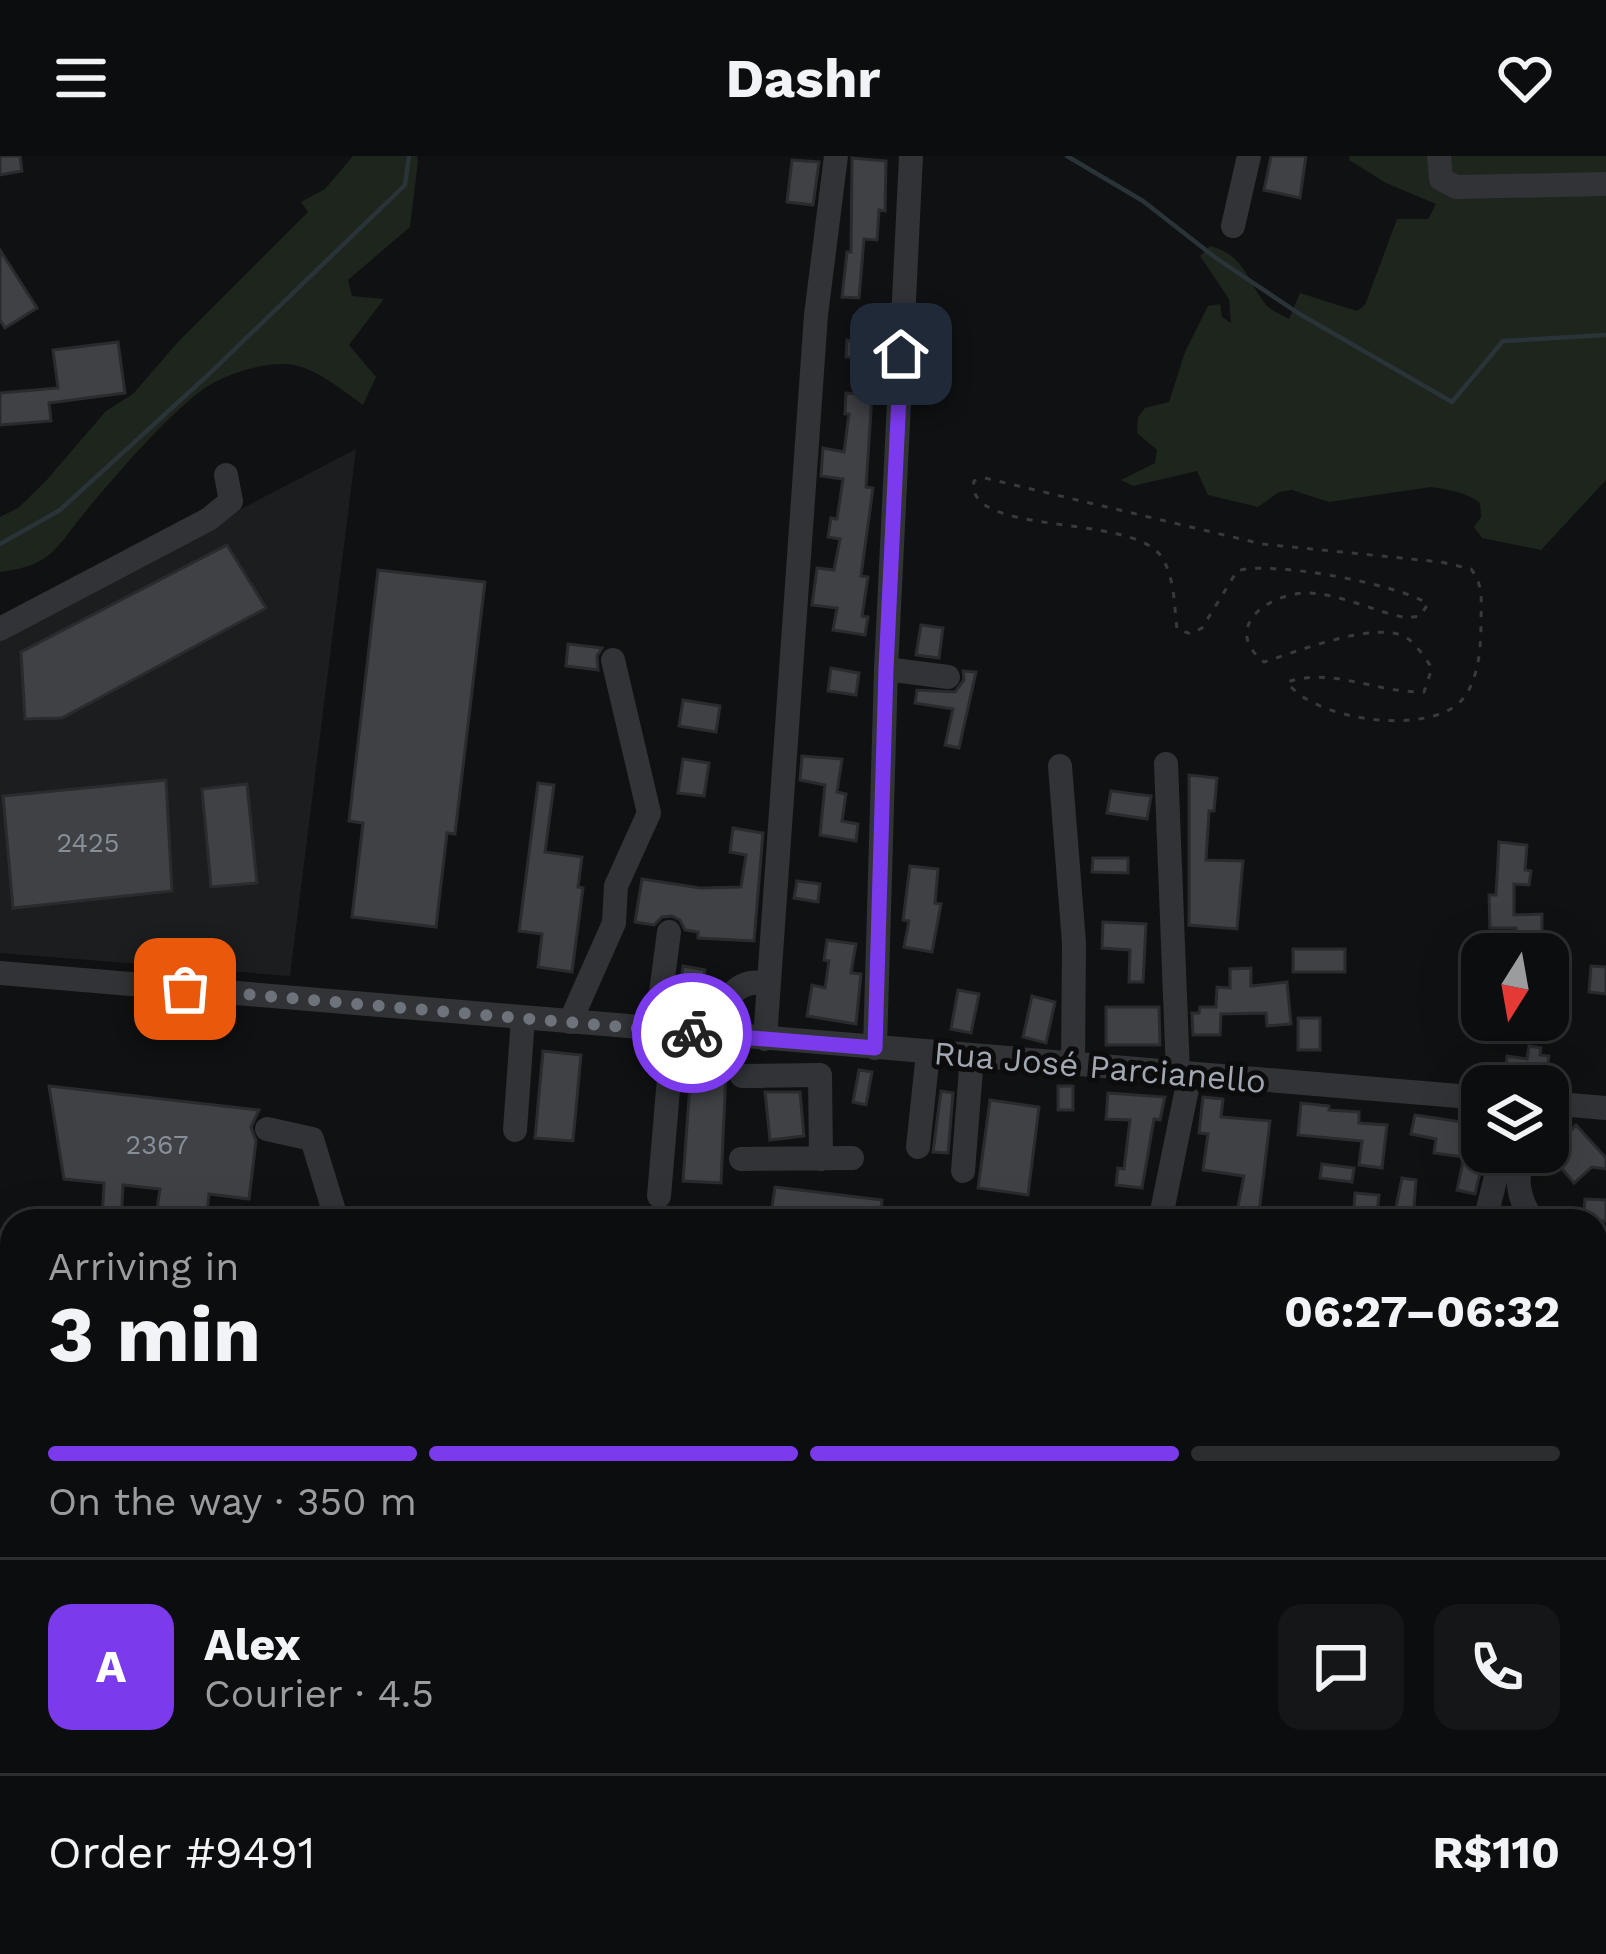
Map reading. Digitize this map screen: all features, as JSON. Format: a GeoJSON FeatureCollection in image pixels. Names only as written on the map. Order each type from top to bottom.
{"type":"FeatureCollection","features":[{"type":"Feature","properties":{"kind":"street"},"geometry":{"type":"LineString","coordinates":[[766,1039],[816,315],[836,156]]}},
{"type":"Feature","properties":{"kind":"street"},"geometry":{"type":"LineString","coordinates":[[875,1048],[886,669],[911,156]]}},
{"type":"Feature","properties":{"kind":"street"},"geometry":{"type":"LineString","coordinates":[[1233,226],[1249,156]]}},
{"type":"Feature","properties":{"kind":"street"},"geometry":{"type":"LineString","coordinates":[[1439,156],[1442,179],[1456,188],[1606,184]]}},
{"type":"Feature","properties":{"kind":"street"},"geometry":{"type":"LineString","coordinates":[[0,629],[209,520],[231,500],[226,475]]}},
{"type":"Feature","properties":{"kind":"street"},"geometry":{"type":"LineString","coordinates":[[570,1022],[614,923],[616,886],[649,813],[614,660]]}},
{"type":"Feature","properties":{"kind":"street"},"geometry":{"type":"LineString","coordinates":[[886,669],[949,677]]}},
{"type":"Feature","properties":{"kind":"street"},"geometry":{"type":"LineString","coordinates":[[1162,1209],[1184,1074],[1166,764]]}},
{"type":"Feature","properties":{"kind":"street"},"geometry":{"type":"LineString","coordinates":[[1060,766],[1074,943],[1072,1064]]}},
{"type":"Feature","properties":{"kind":"street"},"geometry":{"type":"LineString","coordinates":[[659,1196],[669,932]]}},
{"type":"Feature","properties":{"kind":"street","name":"Rua José Parcianello"},"geometry":{"type":"LineString","coordinates":[[0,974],[1461,1096]]}},
{"type":"Feature","properties":{"kind":"street"},"geometry":{"type":"LineString","coordinates":[[715,1035],[720,1012],[735,988],[752,980],[768,984]]}},
{"type":"Feature","properties":{"kind":"street"},"geometry":{"type":"LineString","coordinates":[[515,1130],[523,1018]]}},
{"type":"Feature","properties":{"kind":"street"},"geometry":{"type":"LineString","coordinates":[[791,1076],[792,1041]]}},
{"type":"Feature","properties":{"kind":"street"},"geometry":{"type":"LineString","coordinates":[[918,1147],[928,1053]]}},
{"type":"Feature","properties":{"kind":"street"},"geometry":{"type":"LineString","coordinates":[[963,1171],[972,1056]]}},
{"type":"Feature","properties":{"kind":"street"},"geometry":{"type":"LineString","coordinates":[[742,1076],[820,1075],[821,1159]]}},
{"type":"Feature","properties":{"kind":"street"},"geometry":{"type":"LineString","coordinates":[[1569,1105],[1606,1108]]}},
{"type":"Feature","properties":{"kind":"street"},"geometry":{"type":"LineString","coordinates":[[267,1129],[312,1138],[335,1209]]}},
{"type":"Feature","properties":{"kind":"street"},"geometry":{"type":"LineString","coordinates":[[742,1159],[852,1158]]}},
{"type":"Feature","properties":{"kind":"street"},"geometry":{"type":"LineString","coordinates":[[1488,1209],[1497,1173]]}},
{"type":"Feature","properties":{"kind":"street"},"geometry":{"type":"LineString","coordinates":[[1520,1173],[1519,1193],[1527,1209]]}},
{"type":"Feature","properties":{"kind":"path"},"geometry":{"type":"LineString","coordinates":[[985,478],[1086,500],[1262,544],[1442,562],[1472,569],[1481,582],[1480,645],[1473,678],[1460,702],[1427,719],[1365,717],[1315,706],[1297,697],[1287,682],[1324,676],[1424,692],[1432,668],[1405,636],[1362,633],[1264,662],[1252,652],[1246,636],[1248,622],[1262,607],[1286,596],[1309,593],[1374,612],[1420,616],[1428,604],[1411,592],[1249,567],[1237,571],[1202,628],[1191,634],[1177,629],[1172,581],[1159,553],[1135,538],[1102,528],[988,510],[976,501],[974,481],[985,478]]}},
{"type":"Feature","properties":{"kind":"shaded area"},"geometry":{"type":"Polygon","coordinates":[[[353,156],[417,156],[418,161],[410,227],[348,280],[352,296],[384,299],[349,345],[376,377],[363,405],[324,378],[292,365],[261,366],[219,380],[157,431],[52,553],[32,565],[0,572],[0,517],[18,508],[44,483],[106,411],[133,394],[178,342],[308,212],[301,202],[325,189],[353,156]]]}},
{"type":"Feature","properties":{"kind":"shaded area"},"geometry":{"type":"Polygon","coordinates":[[[1350,156],[1606,156],[1606,480],[1541,550],[1482,538],[1474,527],[1481,517],[1480,503],[1438,488],[1329,502],[1292,490],[1279,492],[1258,507],[1208,495],[1197,471],[1133,486],[1121,480],[1155,463],[1157,450],[1137,433],[1138,417],[1145,408],[1169,402],[1185,352],[1208,306],[1220,304],[1222,317],[1231,323],[1229,299],[1200,256],[1210,246],[1237,261],[1266,305],[1289,319],[1300,293],[1357,311],[1365,305],[1397,219],[1428,219],[1436,204],[1386,183],[1349,160],[1350,156]]]}},
{"type":"Feature","properties":{"kind":"shaded area"},"geometry":{"type":"Polygon","coordinates":[[[356,449],[290,976],[0,953],[0,635],[356,449]]]}},
{"type":"Feature","properties":{"kind":"shaded area"},"geometry":{"type":"Polygon","coordinates":[[[654,1204],[699,1209],[653,1209],[654,1204]]]}},
{"type":"Feature","properties":{"kind":"building"},"geometry":{"type":"Polygon","coordinates":[[[0,156],[20,156],[22,171],[0,175],[0,156]]]}},
{"type":"Feature","properties":{"kind":"building"},"geometry":{"type":"Polygon","coordinates":[[[1271,156],[1306,156],[1300,198],[1264,190],[1271,156]]]}},
{"type":"Feature","properties":{"kind":"building"},"geometry":{"type":"Polygon","coordinates":[[[852,158],[886,161],[885,211],[879,210],[877,240],[864,239],[859,298],[842,297],[847,252],[851,252],[852,158]]]}},
{"type":"Feature","properties":{"kind":"building"},"geometry":{"type":"Polygon","coordinates":[[[792,160],[819,162],[813,205],[787,202],[792,160]]]}},
{"type":"Feature","properties":{"kind":"building"},"geometry":{"type":"Polygon","coordinates":[[[0,250],[37,308],[5,328],[0,320],[0,250]]]}},
{"type":"Feature","properties":{"kind":"building"},"geometry":{"type":"Polygon","coordinates":[[[854,316],[874,317],[870,359],[846,357],[854,316]]]}},
{"type":"Feature","properties":{"kind":"building"},"geometry":{"type":"Polygon","coordinates":[[[118,342],[125,393],[49,403],[51,421],[0,425],[0,393],[58,388],[53,350],[118,342]]]}},
{"type":"Feature","properties":{"kind":"building"},"geometry":{"type":"Polygon","coordinates":[[[846,393],[872,395],[866,487],[873,488],[861,576],[868,577],[862,616],[868,617],[865,635],[833,630],[837,608],[812,605],[817,568],[834,570],[840,539],[828,537],[831,518],[837,519],[843,479],[821,476],[823,448],[844,452],[849,414],[845,414],[846,393]]]}},
{"type":"Feature","properties":{"kind":"building"},"geometry":{"type":"Polygon","coordinates":[[[227,545],[266,608],[62,718],[25,719],[21,652],[227,545]]]}},
{"type":"Feature","properties":{"kind":"building"},"geometry":{"type":"Polygon","coordinates":[[[378,570],[485,582],[455,834],[447,833],[436,927],[352,917],[363,823],[349,821],[378,570]]]}},
{"type":"Feature","properties":{"kind":"building"},"geometry":{"type":"Polygon","coordinates":[[[921,625],[943,628],[939,658],[916,655],[921,625]]]}},
{"type":"Feature","properties":{"kind":"building"},"geometry":{"type":"Polygon","coordinates":[[[568,644],[602,648],[598,670],[566,666],[568,644]]]}},
{"type":"Feature","properties":{"kind":"building"},"geometry":{"type":"Polygon","coordinates":[[[831,668],[859,673],[856,695],[828,691],[831,668]]]}},
{"type":"Feature","properties":{"kind":"building"},"geometry":{"type":"Polygon","coordinates":[[[963,671],[976,672],[959,748],[945,745],[953,709],[915,703],[917,690],[955,692],[964,680],[963,671]]]}},
{"type":"Feature","properties":{"kind":"building"},"geometry":{"type":"Polygon","coordinates":[[[683,700],[720,706],[716,732],[679,726],[683,700]]]}},
{"type":"Feature","properties":{"kind":"building"},"geometry":{"type":"Polygon","coordinates":[[[802,756],[842,759],[837,792],[846,794],[842,821],[858,824],[856,841],[820,835],[825,785],[800,780],[802,756]]]}},
{"type":"Feature","properties":{"kind":"building"},"geometry":{"type":"Polygon","coordinates":[[[683,759],[709,763],[704,796],[678,793],[683,759]]]}},
{"type":"Feature","properties":{"kind":"building"},"geometry":{"type":"Polygon","coordinates":[[[1189,775],[1217,778],[1206,860],[1243,861],[1237,929],[1189,925],[1189,775]]]}},
{"type":"Feature","properties":{"kind":"building"},"geometry":{"type":"Polygon","coordinates":[[[166,780],[172,891],[13,908],[3,796],[166,780]]]}},
{"type":"Feature","properties":{"kind":"building"},"geometry":{"type":"Polygon","coordinates":[[[538,783],[554,785],[545,852],[582,857],[578,887],[583,888],[572,972],[538,967],[542,934],[519,931],[538,783]]]}},
{"type":"Feature","properties":{"kind":"building"},"geometry":{"type":"Polygon","coordinates":[[[247,784],[257,883],[211,887],[202,789],[247,784]]]}},
{"type":"Feature","properties":{"kind":"building"},"geometry":{"type":"Polygon","coordinates":[[[1111,791],[1151,796],[1147,819],[1107,813],[1111,791]]]}},
{"type":"Feature","properties":{"kind":"building"},"geometry":{"type":"Polygon","coordinates":[[[733,828],[763,833],[754,941],[698,938],[698,932],[685,930],[672,916],[654,925],[635,922],[642,879],[700,888],[741,887],[746,855],[730,852],[733,828]]]}},
{"type":"Feature","properties":{"kind":"building"},"geometry":{"type":"Polygon","coordinates":[[[1499,842],[1527,845],[1529,885],[1514,884],[1514,915],[1542,914],[1542,933],[1490,928],[1489,895],[1496,895],[1499,842]]]}},
{"type":"Feature","properties":{"kind":"building"},"geometry":{"type":"Polygon","coordinates":[[[1093,858],[1128,858],[1128,873],[1092,872],[1093,858]]]}},
{"type":"Feature","properties":{"kind":"building"},"geometry":{"type":"Polygon","coordinates":[[[910,866],[938,869],[935,903],[941,904],[932,952],[904,947],[910,866]]]}},
{"type":"Feature","properties":{"kind":"building"},"geometry":{"type":"Polygon","coordinates":[[[797,881],[820,884],[818,902],[794,898],[797,881]]]}},
{"type":"Feature","properties":{"kind":"building"},"geometry":{"type":"Polygon","coordinates":[[[1103,922],[1146,924],[1143,982],[1129,982],[1130,950],[1102,948],[1103,922]]]}},
{"type":"Feature","properties":{"kind":"building"},"geometry":{"type":"Polygon","coordinates":[[[827,940],[856,944],[851,973],[861,974],[856,1024],[807,1016],[812,985],[825,988],[827,940]]]}},
{"type":"Feature","properties":{"kind":"building"},"geometry":{"type":"Polygon","coordinates":[[[1293,949],[1345,949],[1345,972],[1293,972],[1293,949]]]}},
{"type":"Feature","properties":{"kind":"building"},"geometry":{"type":"Polygon","coordinates":[[[683,966],[705,970],[699,1007],[677,1004],[683,966]]]}},
{"type":"Feature","properties":{"kind":"building"},"geometry":{"type":"Polygon","coordinates":[[[1591,966],[1606,967],[1606,994],[1589,992],[1591,966]]]}},
{"type":"Feature","properties":{"kind":"building"},"geometry":{"type":"Polygon","coordinates":[[[1251,968],[1251,986],[1287,982],[1291,1024],[1267,1026],[1266,1013],[1221,1014],[1220,1035],[1193,1035],[1192,1013],[1199,1013],[1200,1007],[1216,1007],[1217,987],[1230,988],[1230,969],[1251,968]]]}},
{"type":"Feature","properties":{"kind":"building"},"geometry":{"type":"Polygon","coordinates":[[[958,990],[979,994],[971,1033],[951,1029],[958,990]]]}},
{"type":"Feature","properties":{"kind":"building"},"geometry":{"type":"Polygon","coordinates":[[[1032,996],[1055,1002],[1046,1043],[1023,1037],[1032,996]]]}},
{"type":"Feature","properties":{"kind":"building"},"geometry":{"type":"Polygon","coordinates":[[[1106,1007],[1159,1007],[1160,1045],[1106,1045],[1106,1007]]]}},
{"type":"Feature","properties":{"kind":"building"},"geometry":{"type":"Polygon","coordinates":[[[1298,1018],[1320,1018],[1320,1050],[1298,1050],[1298,1018]]]}},
{"type":"Feature","properties":{"kind":"building"},"geometry":{"type":"Polygon","coordinates":[[[1529,1046],[1549,1056],[1548,1065],[1506,1065],[1507,1056],[1527,1059],[1529,1046]]]}},
{"type":"Feature","properties":{"kind":"building"},"geometry":{"type":"Polygon","coordinates":[[[543,1051],[581,1055],[573,1141],[535,1138],[543,1051]]]}},
{"type":"Feature","properties":{"kind":"building"},"geometry":{"type":"Polygon","coordinates":[[[691,1070],[726,1072],[721,1183],[683,1181],[691,1070]]]}},
{"type":"Feature","properties":{"kind":"building"},"geometry":{"type":"Polygon","coordinates":[[[859,1070],[872,1072],[866,1105],[853,1102],[859,1070]]]}},
{"type":"Feature","properties":{"kind":"building"},"geometry":{"type":"Polygon","coordinates":[[[49,1086],[259,1110],[251,1127],[256,1141],[249,1199],[209,1194],[207,1209],[157,1209],[160,1189],[123,1185],[122,1209],[103,1209],[104,1183],[64,1179],[49,1086]]]}},
{"type":"Feature","properties":{"kind":"building"},"geometry":{"type":"Polygon","coordinates":[[[1058,1086],[1073,1086],[1073,1110],[1058,1110],[1058,1086]]]}},
{"type":"Feature","properties":{"kind":"building"},"geometry":{"type":"Polygon","coordinates":[[[941,1091],[953,1093],[948,1153],[933,1152],[941,1091]]]}},
{"type":"Feature","properties":{"kind":"building"},"geometry":{"type":"Polygon","coordinates":[[[765,1092],[800,1092],[804,1136],[770,1140],[765,1092]]]}},
{"type":"Feature","properties":{"kind":"building"},"geometry":{"type":"Polygon","coordinates":[[[1108,1093],[1165,1097],[1160,1120],[1154,1119],[1142,1188],[1116,1185],[1118,1168],[1124,1169],[1130,1120],[1106,1119],[1108,1093]]]}},
{"type":"Feature","properties":{"kind":"building"},"geometry":{"type":"Polygon","coordinates":[[[1203,1097],[1223,1099],[1221,1117],[1270,1121],[1259,1209],[1237,1209],[1244,1176],[1203,1170],[1208,1134],[1199,1133],[1203,1097]]]}},
{"type":"Feature","properties":{"kind":"building"},"geometry":{"type":"Polygon","coordinates":[[[990,1100],[1039,1107],[1028,1195],[978,1188],[990,1100]]]}},
{"type":"Feature","properties":{"kind":"building"},"geometry":{"type":"Polygon","coordinates":[[[1301,1103],[1359,1112],[1359,1123],[1387,1125],[1382,1168],[1359,1165],[1362,1141],[1298,1135],[1301,1103]]]}},
{"type":"Feature","properties":{"kind":"building"},"geometry":{"type":"Polygon","coordinates":[[[1415,1115],[1461,1122],[1461,1157],[1434,1153],[1436,1139],[1411,1134],[1415,1115]]]}},
{"type":"Feature","properties":{"kind":"building"},"geometry":{"type":"Polygon","coordinates":[[[1576,1125],[1606,1158],[1606,1169],[1592,1167],[1574,1183],[1566,1173],[1569,1133],[1576,1125]]]}},
{"type":"Feature","properties":{"kind":"building"},"geometry":{"type":"Polygon","coordinates":[[[1322,1164],[1354,1168],[1352,1182],[1320,1178],[1322,1164]]]}},
{"type":"Feature","properties":{"kind":"building"},"geometry":{"type":"Polygon","coordinates":[[[1461,1171],[1480,1173],[1475,1194],[1457,1190],[1461,1171]]]}},
{"type":"Feature","properties":{"kind":"building"},"geometry":{"type":"Polygon","coordinates":[[[1402,1178],[1416,1180],[1414,1209],[1396,1209],[1402,1178]]]}},
{"type":"Feature","properties":{"kind":"building"},"geometry":{"type":"Polygon","coordinates":[[[775,1187],[882,1200],[881,1209],[772,1209],[775,1187]]]}},
{"type":"Feature","properties":{"kind":"building"},"geometry":{"type":"Polygon","coordinates":[[[1355,1193],[1379,1195],[1377,1209],[1354,1209],[1355,1193]]]}},
{"type":"Feature","properties":{"kind":"building"},"geometry":{"type":"Polygon","coordinates":[[[1585,1199],[1606,1200],[1606,1209],[1584,1209],[1585,1199]]]}},
{"type":"Feature","properties":{"kind":"waterway"},"geometry":{"type":"LineString","coordinates":[[0,544],[60,510],[208,375],[405,185],[409,156]]}},
{"type":"Feature","properties":{"kind":"waterway"},"geometry":{"type":"LineString","coordinates":[[1067,156],[1143,201],[1298,313],[1452,402],[1503,341],[1606,335]]}},
{"type":"Feature","properties":{"kind":"way so far"},"geometry":{"type":"LineString","coordinates":[[185,989],[692,1033]]}},
{"type":"Feature","properties":{"kind":"route"},"geometry":{"type":"LineString","coordinates":[[692,1033],[875,1048],[901,354]]}}]}
